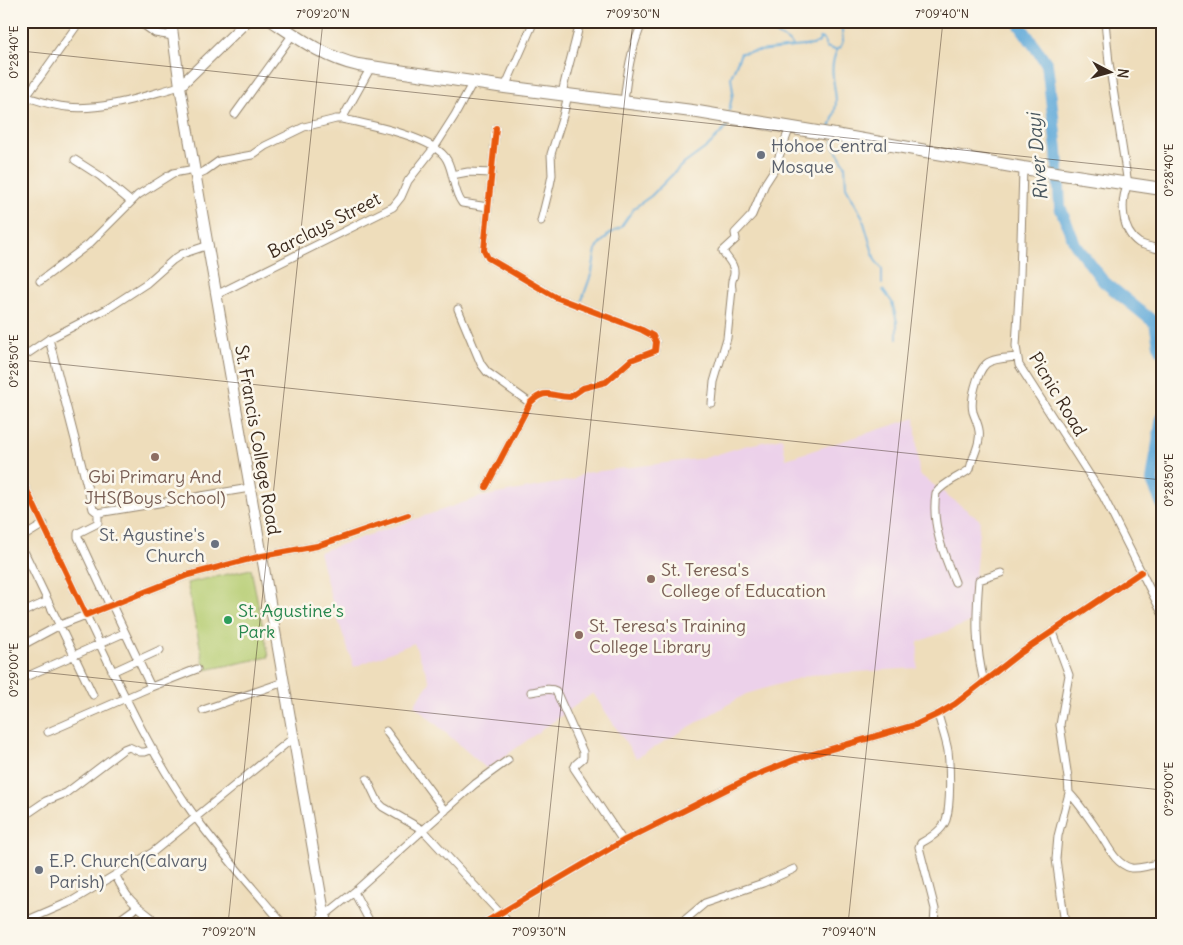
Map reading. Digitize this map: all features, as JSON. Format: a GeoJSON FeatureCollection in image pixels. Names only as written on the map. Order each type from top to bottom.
{"type":"FeatureCollection","features":[{"type":"Feature","properties":{"kind":"highway"},"geometry":{"type":"LineString","coordinates":[[273,21],[333,58],[371,67],[790,127],[1046,172],[1162,189]]}},
{"type":"Feature","properties":{"kind":"main road","name":"St. Francis College Road"},"geometry":{"type":"LineString","coordinates":[[171,21],[180,86],[216,295],[326,920]]}},
{"type":"Feature","properties":{"kind":"main road"},"geometry":{"type":"LineString","coordinates":[[180,86],[247,21]]}},
{"type":"Feature","properties":{"kind":"street"},"geometry":{"type":"LineString","coordinates":[[21,104],[80,21]]}},
{"type":"Feature","properties":{"kind":"street"},"geometry":{"type":"LineString","coordinates":[[138,21],[155,33],[173,36]]}},
{"type":"Feature","properties":{"kind":"street"},"geometry":{"type":"LineString","coordinates":[[505,87],[534,21]]}},
{"type":"Feature","properties":{"kind":"street"},"geometry":{"type":"LineString","coordinates":[[540,221],[552,175],[551,154],[563,116],[567,68],[580,21]]}},
{"type":"Feature","properties":{"kind":"street"},"geometry":{"type":"LineString","coordinates":[[624,102],[629,61],[636,36],[643,21]]}},
{"type":"Feature","properties":{"kind":"street"},"geometry":{"type":"LineString","coordinates":[[1105,21],[1109,63],[1128,184],[1124,192],[1122,206],[1127,227],[1138,242],[1162,250]]}},
{"type":"Feature","properties":{"kind":"street"},"geometry":{"type":"LineString","coordinates":[[235,114],[293,34]]}},
{"type":"Feature","properties":{"kind":"street"},"geometry":{"type":"LineString","coordinates":[[342,119],[371,67]]}},
{"type":"Feature","properties":{"kind":"street","name":"Barclays Street"},"geometry":{"type":"LineString","coordinates":[[216,295],[393,207],[401,197],[408,180],[434,148],[456,115],[473,82]]}},
{"type":"Feature","properties":{"kind":"street"},"geometry":{"type":"LineString","coordinates":[[27,97],[53,105],[96,108],[180,86]]}},
{"type":"Feature","properties":{"kind":"street"},"geometry":{"type":"LineString","coordinates":[[40,281],[89,244],[130,201],[166,176],[173,173],[205,172],[219,161],[252,155],[265,146],[304,127],[336,119],[404,133],[434,148],[447,158],[462,203],[488,207]]}},
{"type":"Feature","properties":{"kind":"street"},"geometry":{"type":"LineString","coordinates":[[712,404],[714,382],[727,338],[732,288],[730,281],[734,273],[733,266],[725,257],[723,250],[736,239],[735,233],[752,215],[765,184],[774,170],[790,127]]}},
{"type":"Feature","properties":{"kind":"street"},"geometry":{"type":"LineString","coordinates":[[486,486],[530,403],[542,393],[570,397],[583,388],[606,382],[631,360],[655,350],[656,342],[653,336],[642,330],[547,294],[488,258],[484,250],[496,128]]}},
{"type":"Feature","properties":{"kind":"street"},"geometry":{"type":"LineString","coordinates":[[75,160],[100,176],[130,201]]}},
{"type":"Feature","properties":{"kind":"street","name":"Picnic Road"},"geometry":{"type":"LineString","coordinates":[[1023,168],[1016,346],[1019,365],[1103,496],[1162,613]]}},
{"type":"Feature","properties":{"kind":"street"},"geometry":{"type":"LineString","coordinates":[[452,175],[468,172],[492,173]]}},
{"type":"Feature","properties":{"kind":"street"},"geometry":{"type":"LineString","coordinates":[[21,358],[49,339],[107,309],[147,283],[182,254],[209,246]]}},
{"type":"Feature","properties":{"kind":"street"},"geometry":{"type":"LineString","coordinates":[[458,309],[481,364],[487,372],[530,403]]}},
{"type":"Feature","properties":{"kind":"street"},"geometry":{"type":"LineString","coordinates":[[49,339],[93,509],[98,513],[250,488]]}},
{"type":"Feature","properties":{"kind":"street"},"geometry":{"type":"LineString","coordinates":[[955,582],[943,552],[934,518],[936,493],[947,482],[970,469],[979,438],[978,424],[973,411],[972,400],[982,369],[990,362],[1017,357]]}},
{"type":"Feature","properties":{"kind":"street"},"geometry":{"type":"LineString","coordinates":[[21,478],[112,672],[166,772],[196,818],[283,924]]}},
{"type":"Feature","properties":{"kind":"street"},"geometry":{"type":"LineString","coordinates":[[98,513],[98,524],[80,531],[78,537],[151,687]]}},
{"type":"Feature","properties":{"kind":"street"},"geometry":{"type":"LineString","coordinates":[[21,646],[60,625],[188,574],[262,556],[317,546],[408,515]]}},
{"type":"Feature","properties":{"kind":"street"},"geometry":{"type":"LineString","coordinates":[[21,538],[44,524]]}},
{"type":"Feature","properties":{"kind":"street"},"geometry":{"type":"LineString","coordinates":[[21,545],[93,695]]}},
{"type":"Feature","properties":{"kind":"street"},"geometry":{"type":"LineString","coordinates":[[482,924],[622,841],[752,776],[796,759],[915,725],[938,714],[955,704],[1019,654],[1141,572]]}},
{"type":"Feature","properties":{"kind":"street"},"geometry":{"type":"LineString","coordinates":[[984,682],[979,665],[976,624],[979,580],[1001,573]]}},
{"type":"Feature","properties":{"kind":"street"},"geometry":{"type":"LineString","coordinates":[[21,613],[48,601]]}},
{"type":"Feature","properties":{"kind":"street"},"geometry":{"type":"LineString","coordinates":[[1053,632],[1069,675],[1060,725],[1069,793],[1058,836],[1056,859],[1066,924]]}},
{"type":"Feature","properties":{"kind":"street"},"geometry":{"type":"LineString","coordinates":[[21,679],[124,633]]}},
{"type":"Feature","properties":{"kind":"street"},"geometry":{"type":"LineString","coordinates":[[112,672],[160,650]]}},
{"type":"Feature","properties":{"kind":"street"},"geometry":{"type":"LineString","coordinates":[[48,732],[151,687],[198,669]]}},
{"type":"Feature","properties":{"kind":"street"},"geometry":{"type":"LineString","coordinates":[[204,710],[284,682]]}},
{"type":"Feature","properties":{"kind":"street"},"geometry":{"type":"LineString","coordinates":[[531,692],[552,690],[556,692],[583,752],[583,758],[574,768],[622,841]]}},
{"type":"Feature","properties":{"kind":"street"},"geometry":{"type":"LineString","coordinates":[[934,924],[935,909],[919,847],[920,843],[934,835],[941,828],[946,821],[948,808],[948,750],[938,714]]}},
{"type":"Feature","properties":{"kind":"street"},"geometry":{"type":"LineString","coordinates":[[386,731],[445,811]]}},
{"type":"Feature","properties":{"kind":"street"},"geometry":{"type":"LineString","coordinates":[[21,923],[72,901],[153,852],[293,738]]}},
{"type":"Feature","properties":{"kind":"street"},"geometry":{"type":"LineString","coordinates":[[21,818],[46,801],[66,793],[124,749],[130,747],[145,752],[153,749]]}},
{"type":"Feature","properties":{"kind":"street"},"geometry":{"type":"LineString","coordinates":[[314,924],[326,920],[423,830],[476,784],[508,760]]}},
{"type":"Feature","properties":{"kind":"street"},"geometry":{"type":"LineString","coordinates":[[367,779],[383,808],[423,830],[510,924]]}},
{"type":"Feature","properties":{"kind":"street"},"geometry":{"type":"LineString","coordinates":[[1069,793],[1077,801],[1109,849],[1120,862],[1133,868],[1162,862]]}},
{"type":"Feature","properties":{"kind":"street"},"geometry":{"type":"LineString","coordinates":[[680,924],[705,903],[763,883],[794,869]]}},
{"type":"Feature","properties":{"kind":"street"},"geometry":{"type":"LineString","coordinates":[[116,876],[124,892],[137,907],[150,916]]}},
{"type":"Feature","properties":{"kind":"street"},"geometry":{"type":"LineString","coordinates":[[354,892],[371,924]]}},
{"type":"Feature","properties":{"kind":"street"},"geometry":{"type":"LineString","coordinates":[[117,924],[119,920],[137,907]]}},
{"type":"Feature","properties":{"kind":"shaded area","name":"St. Teresa's College of Education"},"geometry":{"type":"Polygon","coordinates":[[[915,418],[919,474],[980,520],[971,622],[918,642],[917,668],[810,675],[746,694],[636,758],[593,693],[487,769],[414,705],[430,682],[414,643],[354,667],[333,605],[319,552],[480,497],[573,480],[584,473],[705,458],[744,446],[782,438],[786,459],[915,418]]]}},
{"type":"Feature","properties":{"kind":"green space","name":"St. Agustine's Park"},"geometry":{"type":"Polygon","coordinates":[[[251,569],[269,657],[205,670],[187,583],[251,569]]]}},
{"type":"Feature","properties":{"kind":"waterway"},"geometry":{"type":"LineString","coordinates":[[730,21],[772,33],[788,41],[794,47],[813,45],[819,42],[820,38],[824,40],[826,47],[835,50],[840,48],[843,41],[841,22],[851,23],[858,27],[861,25],[861,21]]}},
{"type":"Feature","properties":{"kind":"waterway","name":"River Dayi"},"geometry":{"type":"LineString","coordinates":[[1017,21],[1047,64],[1057,150],[1060,207],[1075,244],[1103,281],[1155,323],[1162,352]]}},
{"type":"Feature","properties":{"kind":"waterway"},"geometry":{"type":"LineString","coordinates":[[729,111],[733,92],[731,77],[741,53],[794,47]]}},
{"type":"Feature","properties":{"kind":"waterway"},"geometry":{"type":"LineString","coordinates":[[830,128],[836,105],[832,70],[837,50]]}},
{"type":"Feature","properties":{"kind":"waterway"},"geometry":{"type":"LineString","coordinates":[[582,300],[592,272],[596,249],[608,235],[621,227],[634,208],[651,196],[681,166],[707,147],[727,127],[728,121]]}},
{"type":"Feature","properties":{"kind":"waterway"},"geometry":{"type":"LineString","coordinates":[[833,141],[845,165],[846,187],[862,216],[875,260],[882,269],[882,284]]}},
{"type":"Feature","properties":{"kind":"waterway"},"geometry":{"type":"LineString","coordinates":[[883,290],[892,302],[897,322],[897,339]]}},
{"type":"Feature","properties":{"kind":"waterway","name":"River Dayi"},"geometry":{"type":"LineString","coordinates":[[1162,416],[1152,481],[1162,504]]}},
{"type":"Feature","properties":{"kind":"cycle path"},"geometry":{"type":"LineString","coordinates":[[486,487],[530,403],[540,395],[549,394],[570,397],[583,388],[606,382],[631,360],[655,351],[656,342],[653,336],[642,330],[555,297],[488,258],[484,250],[496,128]]}},
{"type":"Feature","properties":{"kind":"cycle path"},"geometry":{"type":"LineString","coordinates":[[21,478],[86,615],[188,575],[262,556],[317,546],[408,515]]}},
{"type":"Feature","properties":{"kind":"cycle path"},"geometry":{"type":"LineString","coordinates":[[482,924],[623,841],[751,777],[796,759],[915,725],[938,714],[955,704],[1019,654],[1141,572]]}},
{"type":"Feature","properties":{"kind":"place","name":"Hohoe Central Mosque"},"geometry":{"type":"Point","coordinates":[761,155]}},
{"type":"Feature","properties":{"kind":"place","name":"Gbi Primary And JHS(Boys School)"},"geometry":{"type":"Point","coordinates":[155,457]}},
{"type":"Feature","properties":{"kind":"place","name":"St. Agustine's Church"},"geometry":{"type":"Point","coordinates":[215,544]}},
{"type":"Feature","properties":{"kind":"place","name":"St. Teresa's College of Education"},"geometry":{"type":"Point","coordinates":[651,579]}},
{"type":"Feature","properties":{"kind":"place","name":"St. Agustine's Park"},"geometry":{"type":"Point","coordinates":[228,620]}},
{"type":"Feature","properties":{"kind":"place","name":"St. Teresa's Training College Library"},"geometry":{"type":"Point","coordinates":[579,635]}},
{"type":"Feature","properties":{"kind":"place","name":"E.P. Church(Calvary Parish)"},"geometry":{"type":"Point","coordinates":[39,870]}}]}
